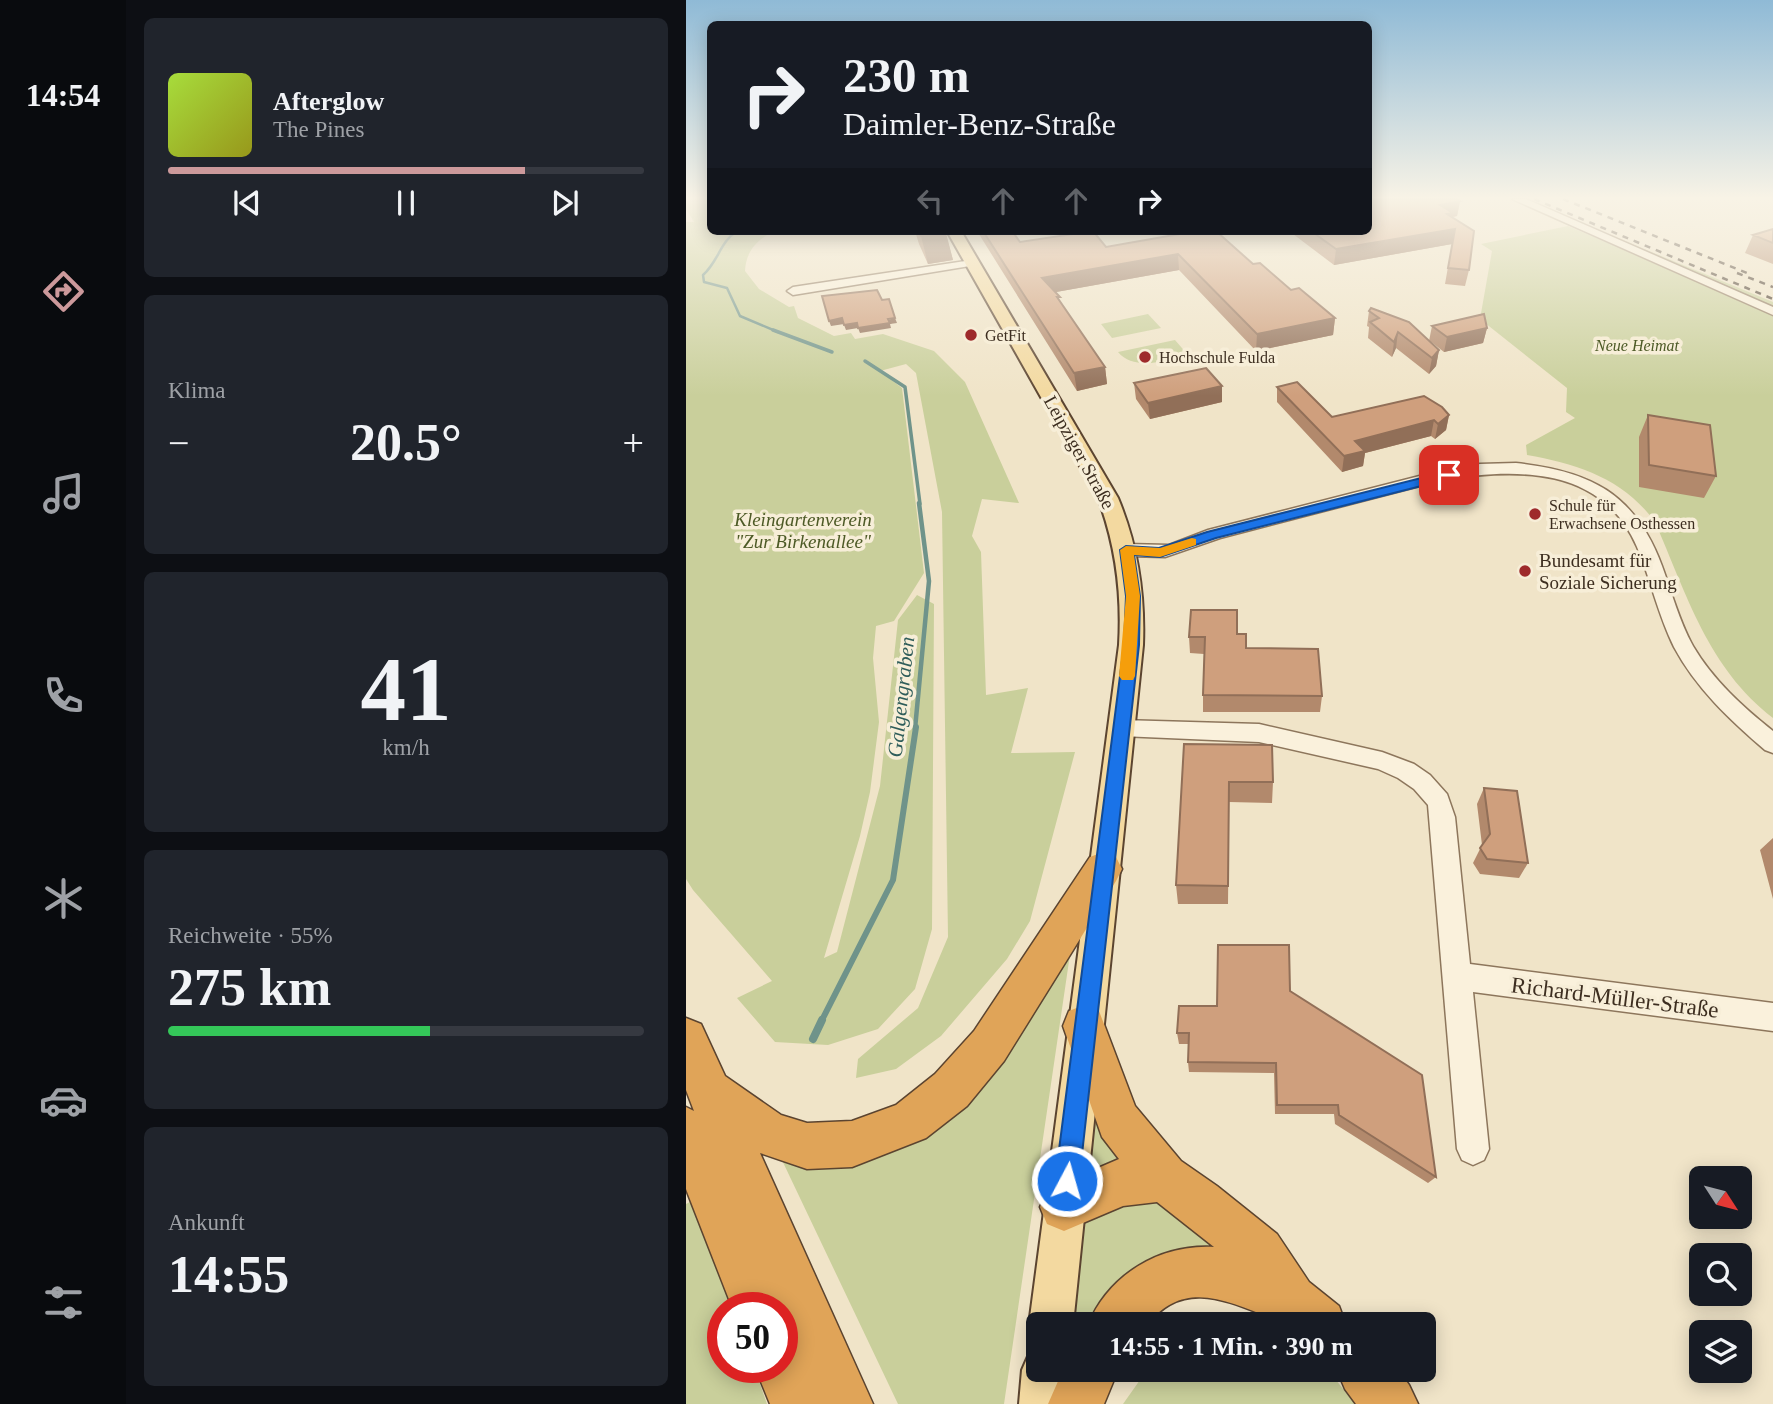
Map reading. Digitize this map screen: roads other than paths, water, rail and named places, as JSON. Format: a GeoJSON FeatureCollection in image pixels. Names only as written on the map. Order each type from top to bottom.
{"type":"FeatureCollection","features":[{"type":"Feature","properties":{"kind":"highway"},"geometry":{"type":"LineString","coordinates":[[698,1111],[807,1146],[852,1144],[910,1122],[951,1090],[989,1046],[1103,869]]}},
{"type":"Feature","properties":{"kind":"highway"},"geometry":{"type":"LineString","coordinates":[[1084,1026],[1118,1121],[1164,1178],[1200,1203],[1279,1290]]}},
{"type":"Feature","properties":{"kind":"highway"},"geometry":{"type":"LineString","coordinates":[[686,1039],[698,1111],[753,1292]]}},
{"type":"Feature","properties":{"kind":"highway"},"geometry":{"type":"LineString","coordinates":[[698,1111],[845,1404]]}},
{"type":"Feature","properties":{"kind":"highway"},"geometry":{"type":"LineString","coordinates":[[1064,1207],[1114,1183],[1138,1177],[1164,1178]]}},
{"type":"Feature","properties":{"kind":"highway"},"geometry":{"type":"LineString","coordinates":[[1124,1312],[1133,1301],[1160,1281],[1192,1271],[1216,1272],[1279,1290]]}},
{"type":"Feature","properties":{"kind":"highway"},"geometry":{"type":"LineString","coordinates":[[1076,1404],[1086,1382]]}},
{"type":"Feature","properties":{"kind":"highway"},"geometry":{"type":"LineString","coordinates":[[1374,1382],[1391,1404]]}},
{"type":"Feature","properties":{"kind":"highway"},"geometry":{"type":"LineString","coordinates":[[788,1383],[797,1404]]}},
{"type":"Feature","properties":{"kind":"main road","name":"Leipziger Straße"},"geometry":{"type":"LineString","coordinates":[[973,265],[1095,473],[1120,527],[1132,580],[1133,620],[1052,1312]]}},
{"type":"Feature","properties":{"kind":"main road"},"geometry":{"type":"LineString","coordinates":[[1042,1404],[1044,1382]]}},
{"type":"Feature","properties":{"kind":"street"},"geometry":{"type":"LineString","coordinates":[[793,291],[962,265]]}},
{"type":"Feature","properties":{"kind":"street"},"geometry":{"type":"LineString","coordinates":[[1667,265],[1773,311]]}},
{"type":"Feature","properties":{"kind":"street"},"geometry":{"type":"LineString","coordinates":[[1126,550],[1160,552],[1211,535],[1412,484],[1495,466],[1529,468],[1564,475],[1598,491],[1631,517],[1677,634],[1703,677],[1731,709],[1773,744]]}},
{"type":"Feature","properties":{"kind":"street"},"geometry":{"type":"LineString","coordinates":[[1121,728],[1259,733],[1382,761],[1414,776],[1439,801],[1443,817],[1473,1149]]}},
{"type":"Feature","properties":{"kind":"street","name":"Richard-Müller-Straße"},"geometry":{"type":"LineString","coordinates":[[1456,976],[1773,1017]]}},
{"type":"Feature","properties":{"kind":"waterway","name":"Galgengraben"},"geometry":{"type":"LineString","coordinates":[[712,265],[703,275],[704,282],[727,288],[740,316],[775,331]]}},
{"type":"Feature","properties":{"kind":"waterway","name":"Galgengraben"},"geometry":{"type":"LineString","coordinates":[[775,331],[832,352]]}},
{"type":"Feature","properties":{"kind":"waterway","name":"Galgengraben"},"geometry":{"type":"LineString","coordinates":[[865,361],[905,387],[920,504]]}},
{"type":"Feature","properties":{"kind":"waterway","name":"Galgengraben"},"geometry":{"type":"LineString","coordinates":[[915,729],[929,581],[919,503]]}},
{"type":"Feature","properties":{"kind":"waterway","name":"Galgengraben"},"geometry":{"type":"LineString","coordinates":[[822,1020],[893,880],[916,727]]}},
{"type":"Feature","properties":{"kind":"waterway","name":"Galgengraben"},"geometry":{"type":"LineString","coordinates":[[813,1039],[822,1020]]}},
{"type":"Feature","properties":{"kind":"railway"},"geometry":{"type":"LineString","coordinates":[[1691,265],[1773,299]]}},
{"type":"Feature","properties":{"kind":"railway"},"geometry":{"type":"LineString","coordinates":[[1726,265],[1747,273]]}},
{"type":"Feature","properties":{"kind":"railway"},"geometry":{"type":"LineString","coordinates":[[1737,273],[1773,287]]}},
{"type":"Feature","properties":{"kind":"place","name":"GetFit"},"geometry":{"type":"Point","coordinates":[971,335]}},
{"type":"Feature","properties":{"kind":"place","name":"Hochschule Fulda"},"geometry":{"type":"Point","coordinates":[1145,357]}},
{"type":"Feature","properties":{"kind":"place","name":"Schule für Erwachsene Osthessen"},"geometry":{"type":"Point","coordinates":[1535,514]}},
{"type":"Feature","properties":{"kind":"place","name":"Bundesamt für Soziale Sicherung"},"geometry":{"type":"Point","coordinates":[1525,571]}},
{"type":"Feature","properties":{"kind":"park label","name":"Neue Heimat"},"geometry":{"type":"Point","coordinates":[1637,345]}},
{"type":"Feature","properties":{"kind":"park label","name":"Kleingartenverein \"Zur Birkenallee\""},"geometry":{"type":"Point","coordinates":[803,530]}}]}
